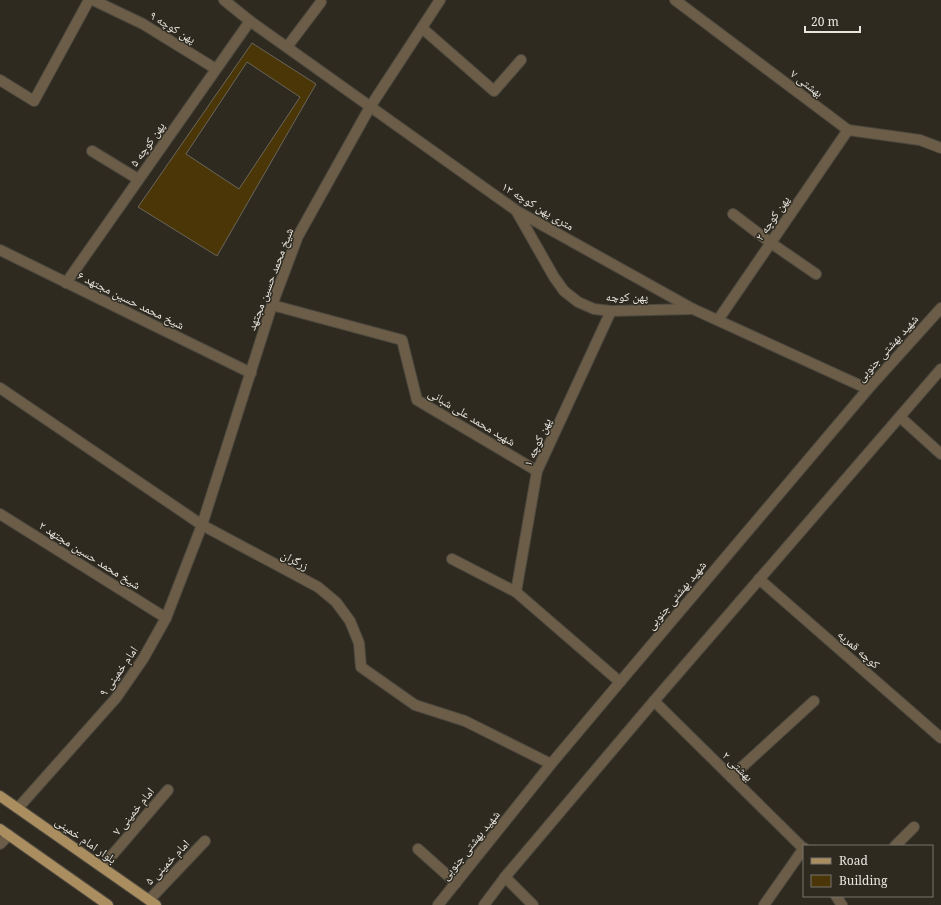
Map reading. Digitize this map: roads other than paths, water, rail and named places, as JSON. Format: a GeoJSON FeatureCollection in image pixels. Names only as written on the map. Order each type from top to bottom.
{"type":"FeatureCollection","features":[{"type":"Feature","properties":{"kind":"main road","name":"بلوار امام خمینی"},"geometry":{"type":"LineString","coordinates":[[0,796],[153,902]]}},
{"type":"Feature","properties":{"kind":"main road"},"geometry":{"type":"LineString","coordinates":[[4,832],[108,905]]}},
{"type":"Feature","properties":{"kind":"street"},"geometry":{"type":"LineString","coordinates":[[0,80],[34,101],[89,0]]}},
{"type":"Feature","properties":{"kind":"street","name":"پهن کوچه ۹"},"geometry":{"type":"LineString","coordinates":[[93,0],[144,24],[216,69]]}},
{"type":"Feature","properties":{"kind":"street","name":"۱۲ متری پهن کوچه"},"geometry":{"type":"LineString","coordinates":[[224,0],[250,21],[516,211],[693,308],[868,389]]}},
{"type":"Feature","properties":{"kind":"street","name":"شیخ محمد حسین مجتهد"},"geometry":{"type":"LineString","coordinates":[[202,524],[272,305],[298,236],[370,107],[440,0]]}},
{"type":"Feature","properties":{"kind":"street","name":"بهشتی ۷"},"geometry":{"type":"LineString","coordinates":[[675,0],[848,130],[920,140],[941,148]]}},
{"type":"Feature","properties":{"kind":"street"},"geometry":{"type":"LineString","coordinates":[[287,47],[321,2]]}},
{"type":"Feature","properties":{"kind":"street","name":"پهن کوچه ۵"},"geometry":{"type":"LineString","coordinates":[[66,283],[250,21]]}},
{"type":"Feature","properties":{"kind":"street"},"geometry":{"type":"LineString","coordinates":[[422,28],[494,91],[521,60]]}},
{"type":"Feature","properties":{"kind":"street","name":"پهن کوچه ۲"},"geometry":{"type":"LineString","coordinates":[[718,320],[848,130]]}},
{"type":"Feature","properties":{"kind":"street"},"geometry":{"type":"LineString","coordinates":[[92,151],[138,179]]}},
{"type":"Feature","properties":{"kind":"street","name":"پهن کوچه"},"geometry":{"type":"LineString","coordinates":[[516,211],[554,277],[564,291],[578,302],[594,308],[611,311],[693,308]]}},
{"type":"Feature","properties":{"kind":"street"},"geometry":{"type":"LineString","coordinates":[[733,214],[771,243],[816,274]]}},
{"type":"Feature","properties":{"kind":"street","name":"شیخ محمد حسین مجتهد ۶"},"geometry":{"type":"LineString","coordinates":[[0,250],[250,373]]}},
{"type":"Feature","properties":{"kind":"street","name":"شهید محمد علی شبانی"},"geometry":{"type":"LineString","coordinates":[[272,305],[402,340],[417,400],[537,471]]}},
{"type":"Feature","properties":{"kind":"street","name":"شهید بهشتی جنوبی"},"geometry":{"type":"LineString","coordinates":[[438,905],[551,764],[620,682],[868,389],[941,308]]}},
{"type":"Feature","properties":{"kind":"street","name":"پهن کوچه ۱"},"geometry":{"type":"LineString","coordinates":[[516,592],[537,471],[611,311]]}},
{"type":"Feature","properties":{"kind":"street"},"geometry":{"type":"LineString","coordinates":[[484,905],[505,877],[654,701],[941,369]]}},
{"type":"Feature","properties":{"kind":"street","name":"زرگران"},"geometry":{"type":"LineString","coordinates":[[0,388],[202,524],[318,587],[336,602],[350,621],[359,643],[361,667],[415,705],[465,721],[551,764]]}},
{"type":"Feature","properties":{"kind":"street"},"geometry":{"type":"LineString","coordinates":[[900,417],[941,454]]}},
{"type":"Feature","properties":{"kind":"street","name":"شیخ محمد حسین مجتهد ۲"},"geometry":{"type":"LineString","coordinates":[[0,514],[166,618]]}},
{"type":"Feature","properties":{"kind":"street","name":"امام خمینی ۹"},"geometry":{"type":"LineString","coordinates":[[18,808],[116,698],[144,659],[166,618],[202,524]]}},
{"type":"Feature","properties":{"kind":"street"},"geometry":{"type":"LineString","coordinates":[[452,559],[516,592],[620,682]]}},
{"type":"Feature","properties":{"kind":"street","name":"کوچه قمریه"},"geometry":{"type":"LineString","coordinates":[[760,579],[941,738]]}},
{"type":"Feature","properties":{"kind":"street","name":"بهشتی ۲"},"geometry":{"type":"LineString","coordinates":[[654,701],[803,848]]}},
{"type":"Feature","properties":{"kind":"street"},"geometry":{"type":"LineString","coordinates":[[731,777],[814,701]]}},
{"type":"Feature","properties":{"kind":"street","name":"امام خمینی ۷"},"geometry":{"type":"LineString","coordinates":[[102,867],[168,790]]}},
{"type":"Feature","properties":{"kind":"street"},"geometry":{"type":"LineString","coordinates":[[896,845],[914,827]]}},
{"type":"Feature","properties":{"kind":"street"},"geometry":{"type":"LineString","coordinates":[[0,844],[4,832]]}},
{"type":"Feature","properties":{"kind":"street","name":"امام خمینی ۵"},"geometry":{"type":"LineString","coordinates":[[153,902],[205,841]]}},
{"type":"Feature","properties":{"kind":"street"},"geometry":{"type":"LineString","coordinates":[[418,849],[456,883]]}},
{"type":"Feature","properties":{"kind":"street"},"geometry":{"type":"LineString","coordinates":[[764,905],[803,850]]}},
{"type":"Feature","properties":{"kind":"street"},"geometry":{"type":"LineString","coordinates":[[505,877],[533,905]]}}]}
